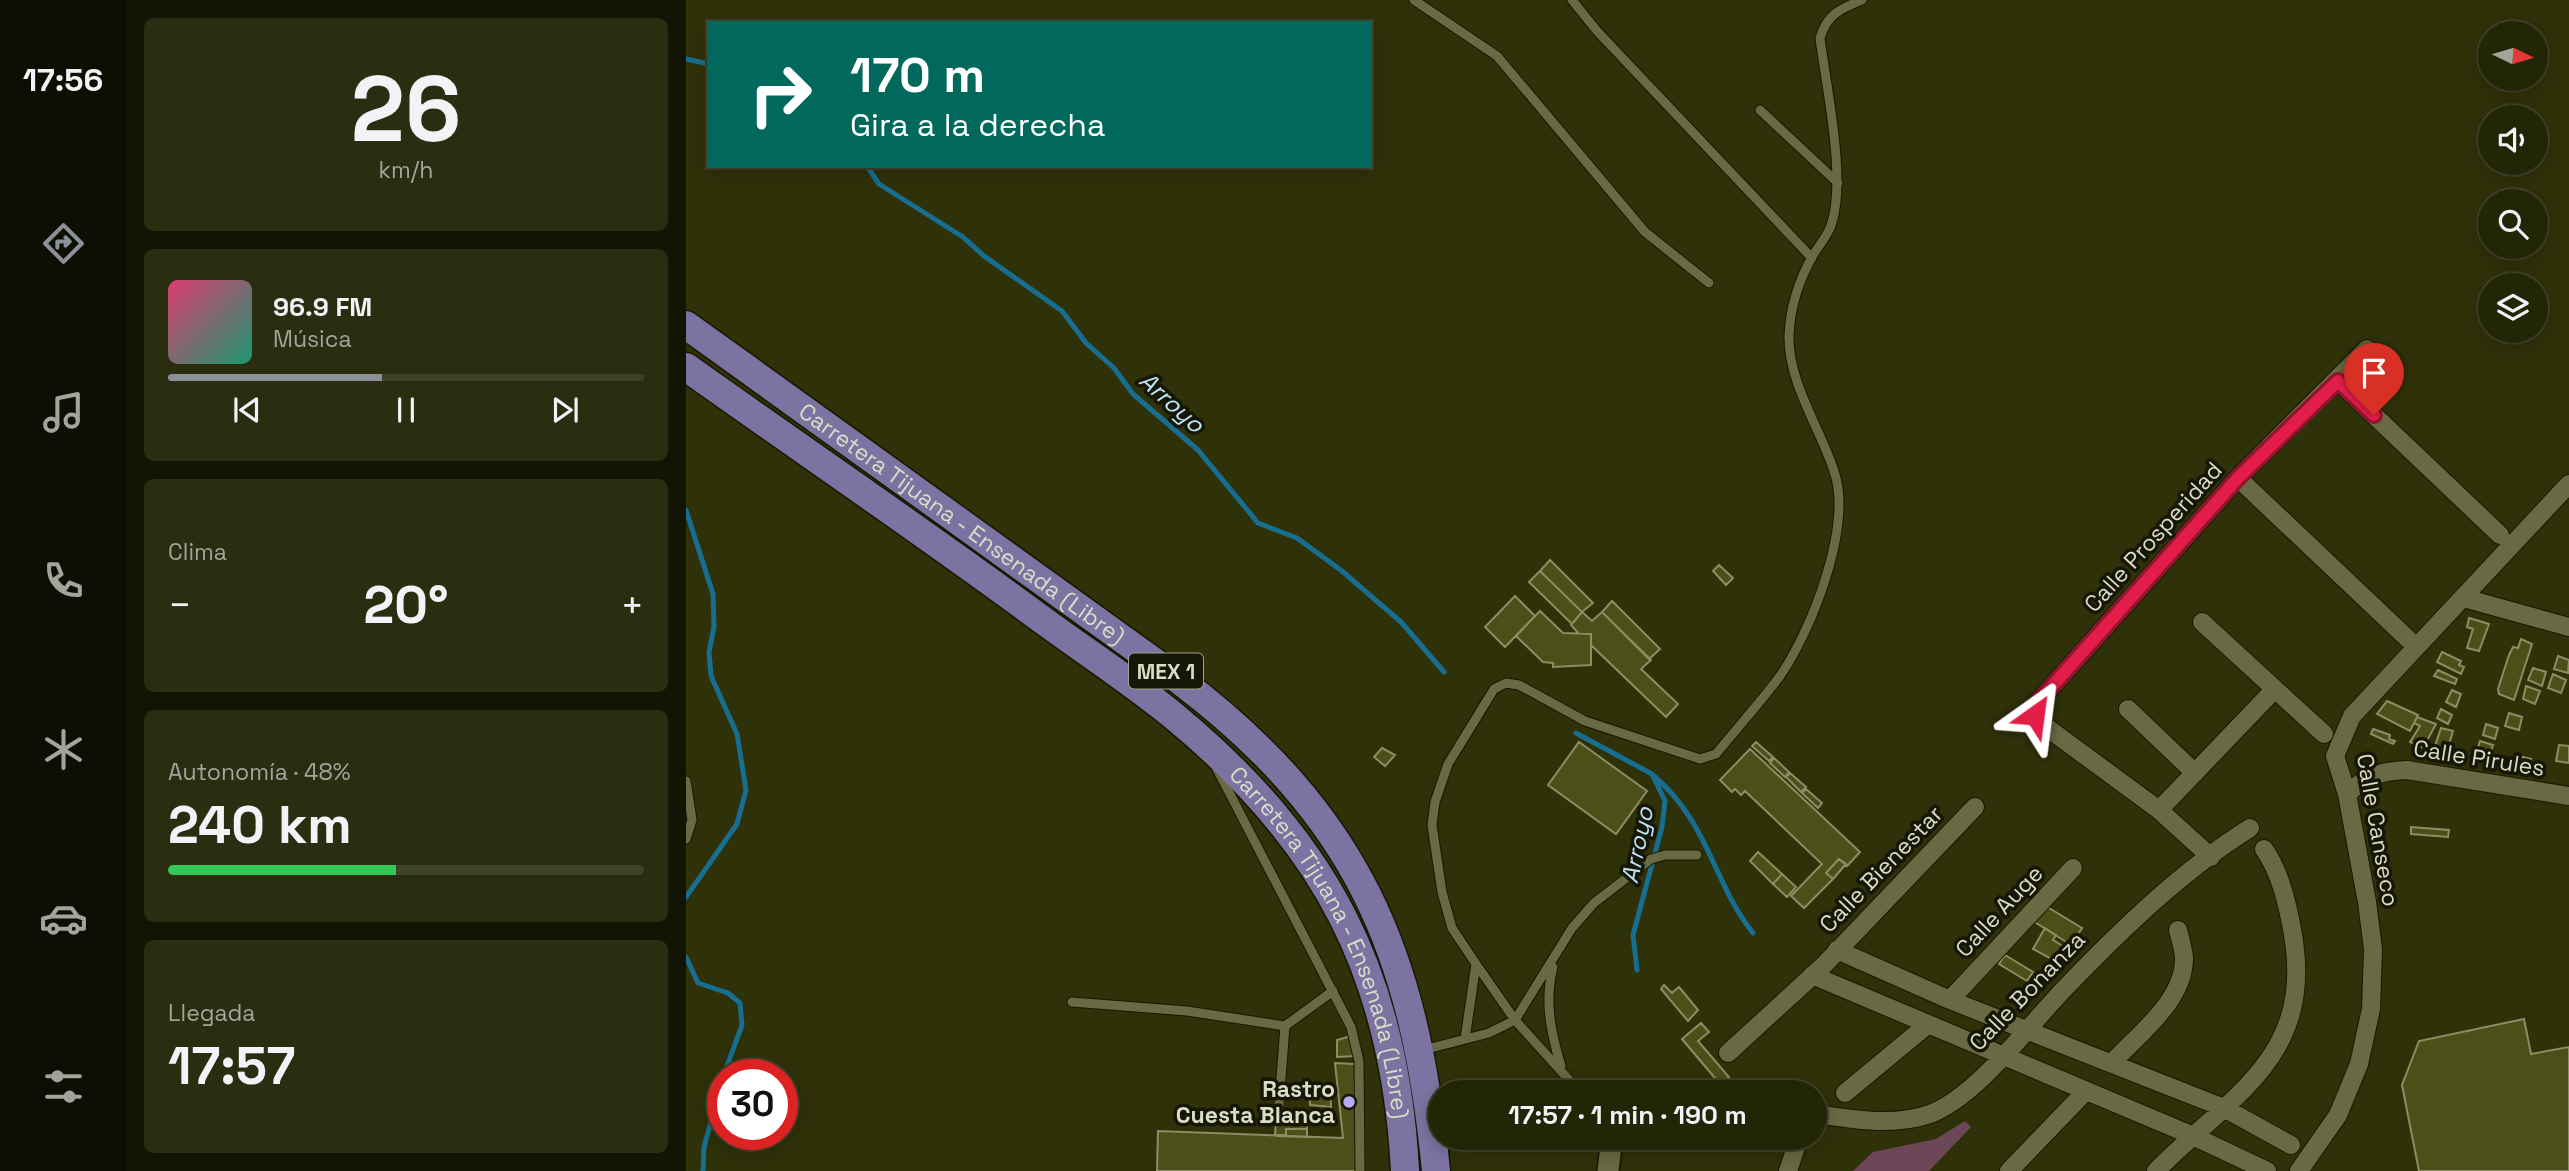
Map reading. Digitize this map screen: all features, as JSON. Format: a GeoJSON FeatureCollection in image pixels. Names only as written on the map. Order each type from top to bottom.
{"type":"FeatureCollection","features":[{"type":"Feature","properties":{"kind":"highway","name":"Carretera Tijuana - Ensenada (Libre)"},"geometry":{"type":"LineString","coordinates":[[686,325],[1113,632],[1249,736],[1331,832],[1368,891],[1407,993],[1421,1050],[1436,1171]]}},
{"type":"Feature","properties":{"kind":"highway","name":"Carretera Tijuana - Ensenada (Libre)"},"geometry":{"type":"LineString","coordinates":[[686,367],[982,576],[1174,716],[1268,804],[1297,839],[1351,932],[1373,984],[1389,1037],[1398,1084],[1405,1171]]}},
{"type":"Feature","properties":{"kind":"street","name":"Calle Prosperidad"},"geometry":{"type":"LineString","coordinates":[[2159,810],[2038,721],[2035,715],[2038,702],[2238,478],[2338,381],[2367,349]]}},
{"type":"Feature","properties":{"kind":"street"},"geometry":{"type":"LineString","coordinates":[[2338,381],[2500,536]]}},
{"type":"Feature","properties":{"kind":"street"},"geometry":{"type":"LineString","coordinates":[[2238,478],[2408,639]]}},
{"type":"Feature","properties":{"kind":"street","name":"Calle Canseco"},"geometry":{"type":"LineString","coordinates":[[2299,1171],[2338,1115],[2359,1064],[2371,1009],[2373,949],[2347,794],[2336,756],[2352,716],[2569,484]]}},
{"type":"Feature","properties":{"kind":"street"},"geometry":{"type":"LineString","coordinates":[[2464,598],[2569,627]]}},
{"type":"Feature","properties":{"kind":"street"},"geometry":{"type":"LineString","coordinates":[[2202,622],[2324,734]]}},
{"type":"Feature","properties":{"kind":"street"},"geometry":{"type":"LineString","coordinates":[[2211,857],[2159,810],[2275,689]]}},
{"type":"Feature","properties":{"kind":"street"},"geometry":{"type":"LineString","coordinates":[[2128,709],[2195,773]]}},
{"type":"Feature","properties":{"kind":"street","name":"Calle Pirules"},"geometry":{"type":"LineString","coordinates":[[2347,794],[2362,780],[2381,771],[2407,770],[2569,796]]}},
{"type":"Feature","properties":{"kind":"street","name":"Calle Bienestar"},"geometry":{"type":"LineString","coordinates":[[1728,1053],[1817,970],[1975,807]]}},
{"type":"Feature","properties":{"kind":"street","name":"Calle Bonanza"},"geometry":{"type":"LineString","coordinates":[[1827,1116],[1885,1123],[1912,1119],[1954,1101],[2122,931],[2250,828]]}},
{"type":"Feature","properties":{"kind":"street"},"geometry":{"type":"LineString","coordinates":[[2156,1171],[2261,1074],[2280,1043],[2295,1004],[2297,959],[2290,919],[2275,864],[2264,849]]}},
{"type":"Feature","properties":{"kind":"street","name":"Calle Auge"},"geometry":{"type":"LineString","coordinates":[[1956,994],[2073,868]]}},
{"type":"Feature","properties":{"kind":"street"},"geometry":{"type":"LineString","coordinates":[[2112,1063],[2165,1007],[2179,984],[2184,957],[2178,930]]}},
{"type":"Feature","properties":{"kind":"street"},"geometry":{"type":"LineString","coordinates":[[1837,950],[1956,994],[2026,1030],[2224,1108],[2291,1145]]}},
{"type":"Feature","properties":{"kind":"street"},"geometry":{"type":"LineString","coordinates":[[1817,970],[1927,1025],[2192,1135],[2267,1171]]}},
{"type":"Feature","properties":{"kind":"street"},"geometry":{"type":"LineString","coordinates":[[1845,1093],[1927,1025]]}},
{"type":"Feature","properties":{"kind":"street"},"geometry":{"type":"LineString","coordinates":[[2009,1171],[2086,1090]]}},
{"type":"Feature","properties":{"kind":"street"},"geometry":{"type":"LineString","coordinates":[[1788,1171],[1795,1150]]}},
{"type":"Feature","properties":{"kind":"lane"},"geometry":{"type":"LineString","coordinates":[[1414,0],[1497,55],[1645,232],[1709,283]]}},
{"type":"Feature","properties":{"kind":"lane"},"geometry":{"type":"LineString","coordinates":[[1572,0],[1597,31],[1812,258]]}},
{"type":"Feature","properties":{"kind":"lane"},"geometry":{"type":"LineString","coordinates":[[1570,1080],[1515,1020],[1452,928],[1447,914],[1432,825],[1435,802],[1448,764],[1494,689],[1506,683],[1519,685],[1585,721],[1681,755],[1708,758],[1716,754],[1781,675],[1808,622],[1833,552],[1841,503],[1835,474],[1794,371],[1789,337],[1793,300],[1812,258],[1830,228],[1838,183],[1820,38],[1824,23],[1835,11],[1862,0]]}},
{"type":"Feature","properties":{"kind":"lane"},"geometry":{"type":"LineString","coordinates":[[1760,110],[1838,183]]}},
{"type":"Feature","properties":{"kind":"lane"},"geometry":{"type":"LineString","coordinates":[[1202,741],[1351,1027],[1359,1061],[1360,1171]]}},
{"type":"Feature","properties":{"kind":"lane"},"geometry":{"type":"LineString","coordinates":[[686,781],[692,820],[686,839]]}},
{"type":"Feature","properties":{"kind":"lane"},"geometry":{"type":"LineString","coordinates":[[1421,1050],[1489,1033],[1515,1020],[1572,928],[1594,903],[1651,859],[1665,855],[1697,855]]}},
{"type":"Feature","properties":{"kind":"lane"},"geometry":{"type":"LineString","coordinates":[[1556,957],[1549,982],[1548,1007],[1551,1034],[1563,1071]]}},
{"type":"Feature","properties":{"kind":"lane"},"geometry":{"type":"LineString","coordinates":[[1465,1039],[1476,964]]}},
{"type":"Feature","properties":{"kind":"lane"},"geometry":{"type":"LineString","coordinates":[[1072,1002],[1187,1011],[1285,1026],[1333,991]]}},
{"type":"Feature","properties":{"kind":"lane"},"geometry":{"type":"LineString","coordinates":[[1278,1117],[1285,1026]]}},
{"type":"Feature","properties":{"kind":"shaded area"},"geometry":{"type":"Polygon","coordinates":[[[1965,1121],[1971,1127],[1929,1171],[1853,1171],[1873,1152],[1936,1139],[1965,1121]]]}},
{"type":"Feature","properties":{"kind":"building"},"geometry":{"type":"Polygon","coordinates":[[[1550,560],[1593,603],[1582,612],[1540,571],[1550,560]]]}},
{"type":"Feature","properties":{"kind":"building"},"geometry":{"type":"Polygon","coordinates":[[[1719,565],[1733,578],[1726,585],[1713,571],[1719,565]]]}},
{"type":"Feature","properties":{"kind":"building"},"geometry":{"type":"Polygon","coordinates":[[[1540,571],[1582,612],[1572,624],[1529,582],[1540,571]]]}},
{"type":"Feature","properties":{"kind":"building"},"geometry":{"type":"Polygon","coordinates":[[[1515,596],[1535,616],[1505,647],[1485,627],[1515,596]]]}},
{"type":"Feature","properties":{"kind":"building"},"geometry":{"type":"Polygon","coordinates":[[[1612,601],[1660,649],[1649,659],[1602,612],[1612,601]]]}},
{"type":"Feature","properties":{"kind":"building"},"geometry":{"type":"Polygon","coordinates":[[[1540,611],[1563,633],[1591,634],[1591,665],[1553,667],[1553,663],[1543,662],[1516,636],[1540,611]]]}},
{"type":"Feature","properties":{"kind":"building"},"geometry":{"type":"Polygon","coordinates":[[[1582,612],[1592,621],[1602,612],[1651,660],[1641,669],[1678,704],[1666,717],[1591,645],[1591,634],[1579,634],[1571,625],[1582,612]]]}},
{"type":"Feature","properties":{"kind":"building"},"geometry":{"type":"Polygon","coordinates":[[[2469,618],[2489,624],[2479,651],[2467,648],[2473,629],[2467,627],[2469,618]]]}},
{"type":"Feature","properties":{"kind":"building"},"geometry":{"type":"Polygon","coordinates":[[[2521,639],[2532,644],[2514,700],[2499,694],[2498,689],[2509,655],[2513,647],[2518,648],[2521,639]]]}},
{"type":"Feature","properties":{"kind":"building"},"geometry":{"type":"Polygon","coordinates":[[[2442,652],[2461,661],[2459,665],[2464,667],[2461,674],[2437,662],[2442,652]]]}},
{"type":"Feature","properties":{"kind":"building"},"geometry":{"type":"Polygon","coordinates":[[[2558,656],[2569,660],[2568,673],[2554,669],[2558,656]]]}},
{"type":"Feature","properties":{"kind":"building"},"geometry":{"type":"Polygon","coordinates":[[[2533,668],[2546,672],[2542,686],[2528,680],[2533,668]]]}},
{"type":"Feature","properties":{"kind":"building"},"geometry":{"type":"Polygon","coordinates":[[[2438,670],[2457,679],[2455,684],[2434,676],[2438,670]]]}},
{"type":"Feature","properties":{"kind":"building"},"geometry":{"type":"Polygon","coordinates":[[[2553,674],[2566,680],[2561,693],[2548,688],[2553,674]]]}},
{"type":"Feature","properties":{"kind":"building"},"geometry":{"type":"Polygon","coordinates":[[[2526,686],[2540,691],[2535,704],[2523,699],[2526,686]]]}},
{"type":"Feature","properties":{"kind":"building"},"geometry":{"type":"Polygon","coordinates":[[[2452,690],[2461,694],[2456,707],[2446,702],[2452,690]]]}},
{"type":"Feature","properties":{"kind":"building"},"geometry":{"type":"Polygon","coordinates":[[[2387,701],[2418,715],[2410,731],[2377,714],[2387,701]]]}},
{"type":"Feature","properties":{"kind":"building"},"geometry":{"type":"Polygon","coordinates":[[[2441,709],[2452,715],[2448,724],[2437,718],[2441,709]]]}},
{"type":"Feature","properties":{"kind":"building"},"geometry":{"type":"Polygon","coordinates":[[[2509,713],[2522,717],[2519,730],[2505,726],[2509,713]]]}},
{"type":"Feature","properties":{"kind":"building"},"geometry":{"type":"Polygon","coordinates":[[[2417,717],[2436,724],[2423,748],[2410,742],[2420,726],[2414,723],[2417,717]]]}},
{"type":"Feature","properties":{"kind":"building"},"geometry":{"type":"Polygon","coordinates":[[[2486,724],[2498,728],[2495,739],[2483,735],[2486,724]]]}},
{"type":"Feature","properties":{"kind":"building"},"geometry":{"type":"Polygon","coordinates":[[[2441,728],[2453,731],[2445,758],[2432,755],[2441,728]]]}},
{"type":"Feature","properties":{"kind":"building"},"geometry":{"type":"Polygon","coordinates":[[[2373,729],[2390,735],[2389,739],[2395,741],[2393,744],[2371,734],[2373,729]]]}},
{"type":"Feature","properties":{"kind":"building"},"geometry":{"type":"Polygon","coordinates":[[[2480,741],[2493,745],[2487,763],[2474,760],[2480,741]]]}},
{"type":"Feature","properties":{"kind":"building"},"geometry":{"type":"Polygon","coordinates":[[[1579,742],[1647,791],[1616,834],[1548,785],[1579,742]]]}},
{"type":"Feature","properties":{"kind":"building"},"geometry":{"type":"Polygon","coordinates":[[[1756,742],[1773,757],[1769,761],[1752,746],[1756,742]]]}},
{"type":"Feature","properties":{"kind":"building"},"geometry":{"type":"Polygon","coordinates":[[[2559,745],[2569,746],[2569,763],[2556,761],[2559,745]]]}},
{"type":"Feature","properties":{"kind":"building"},"geometry":{"type":"Polygon","coordinates":[[[1382,748],[1395,755],[1385,766],[1374,757],[1382,748]]]}},
{"type":"Feature","properties":{"kind":"building"},"geometry":{"type":"Polygon","coordinates":[[[1750,749],[1860,852],[1847,866],[1839,859],[1826,873],[1833,879],[1804,908],[1791,896],[1822,864],[1745,791],[1741,795],[1735,789],[1732,792],[1720,780],[1750,749]]]}},
{"type":"Feature","properties":{"kind":"building"},"geometry":{"type":"Polygon","coordinates":[[[2515,755],[2531,759],[2526,771],[2512,767],[2515,755]]]}},
{"type":"Feature","properties":{"kind":"building"},"geometry":{"type":"Polygon","coordinates":[[[1774,758],[1789,772],[1785,777],[1770,763],[1774,758]]]}},
{"type":"Feature","properties":{"kind":"building"},"geometry":{"type":"Polygon","coordinates":[[[1790,773],[1806,787],[1801,792],[1786,777],[1790,773]]]}},
{"type":"Feature","properties":{"kind":"building"},"geometry":{"type":"Polygon","coordinates":[[[1806,789],[1822,803],[1818,808],[1802,793],[1806,789]]]}},
{"type":"Feature","properties":{"kind":"building"},"geometry":{"type":"Polygon","coordinates":[[[2411,827],[2449,830],[2448,837],[2411,834],[2411,827]]]}},
{"type":"Feature","properties":{"kind":"building"},"geometry":{"type":"Polygon","coordinates":[[[1758,852],[1782,874],[1773,884],[1750,861],[1758,852]]]}},
{"type":"Feature","properties":{"kind":"building"},"geometry":{"type":"Polygon","coordinates":[[[1839,859],[1846,864],[1833,879],[1826,873],[1839,859]]]}},
{"type":"Feature","properties":{"kind":"building"},"geometry":{"type":"Polygon","coordinates":[[[1782,874],[1796,887],[1787,897],[1773,884],[1782,874]]]}},
{"type":"Feature","properties":{"kind":"building"},"geometry":{"type":"Polygon","coordinates":[[[2044,905],[2082,928],[2071,945],[2033,921],[2044,905]]]}},
{"type":"Feature","properties":{"kind":"building"},"geometry":{"type":"Polygon","coordinates":[[[2045,928],[2056,935],[2053,940],[2063,946],[2055,961],[2033,949],[2045,928]]]}},
{"type":"Feature","properties":{"kind":"building"},"geometry":{"type":"Polygon","coordinates":[[[2005,955],[2033,972],[2027,981],[1999,964],[2005,955]]]}},
{"type":"Feature","properties":{"kind":"building"},"geometry":{"type":"Polygon","coordinates":[[[1664,985],[1672,993],[1679,987],[1698,1010],[1688,1021],[1661,989],[1664,985]]]}},
{"type":"Feature","properties":{"kind":"building"},"geometry":{"type":"Polygon","coordinates":[[[2524,1019],[2531,1054],[2569,1047],[2569,1171],[2419,1171],[2402,1085],[2419,1041],[2524,1019]]]}},
{"type":"Feature","properties":{"kind":"building"},"geometry":{"type":"Polygon","coordinates":[[[1701,1023],[1709,1032],[1698,1041],[1729,1077],[1717,1080],[1682,1039],[1701,1023]]]}},
{"type":"Feature","properties":{"kind":"building"},"geometry":{"type":"Polygon","coordinates":[[[1351,1036],[1356,1056],[1337,1057],[1337,1040],[1351,1036]]]}},
{"type":"Feature","properties":{"kind":"building","name":"Rastro Cuesta Blanca"},"geometry":{"type":"Polygon","coordinates":[[[1335,1063],[1354,1064],[1359,1072],[1357,1171],[1157,1171],[1158,1131],[1343,1138],[1335,1063]]]}},
{"type":"Feature","properties":{"kind":"building"},"geometry":{"type":"Polygon","coordinates":[[[1330,1083],[1331,1107],[1310,1105],[1309,1084],[1330,1083]]]}},
{"type":"Feature","properties":{"kind":"building"},"geometry":{"type":"Polygon","coordinates":[[[1276,1120],[1307,1120],[1307,1129],[1286,1129],[1286,1135],[1275,1135],[1276,1120]]]}},
{"type":"Feature","properties":{"kind":"building"},"geometry":{"type":"Polygon","coordinates":[[[1286,1129],[1307,1129],[1307,1137],[1276,1136],[1286,1135],[1286,1129]]]}},
{"type":"Feature","properties":{"kind":"waterway","name":"Arroyo"},"geometry":{"type":"LineString","coordinates":[[686,59],[707,64]]}},
{"type":"Feature","properties":{"kind":"waterway","name":"Arroyo"},"geometry":{"type":"LineString","coordinates":[[868,168],[879,184],[963,237],[984,256],[1062,311],[1086,343],[1114,368],[1133,394],[1198,450],[1258,523],[1297,538],[1342,571],[1401,622],[1444,672]]}},
{"type":"Feature","properties":{"kind":"waterway"},"geometry":{"type":"LineString","coordinates":[[686,510],[713,594],[714,627],[709,652],[711,676],[737,734],[746,790],[737,824],[686,897]]}},
{"type":"Feature","properties":{"kind":"waterway","name":"Arroyo"},"geometry":{"type":"LineString","coordinates":[[1576,733],[1652,774],[1665,801],[1662,827],[1633,935],[1637,970]]}},
{"type":"Feature","properties":{"kind":"waterway"},"geometry":{"type":"LineString","coordinates":[[1653,775],[1687,813],[1728,893],[1753,933]]}},
{"type":"Feature","properties":{"kind":"waterway"},"geometry":{"type":"LineString","coordinates":[[686,957],[698,983],[728,993],[740,1003],[742,1025],[730,1059]]}},
{"type":"Feature","properties":{"kind":"waterway"},"geometry":{"type":"LineString","coordinates":[[703,1171],[707,1136]]}},
{"type":"Feature","properties":{"kind":"place","name":"Rastro Cuesta Blanca"},"geometry":{"type":"Point","coordinates":[1349,1102]}},
{"type":"Feature","properties":{"kind":"route"},"geometry":{"type":"LineString","coordinates":[[2035,715],[2038,702],[2238,478],[2338,381],[2374,415]]}}]}
